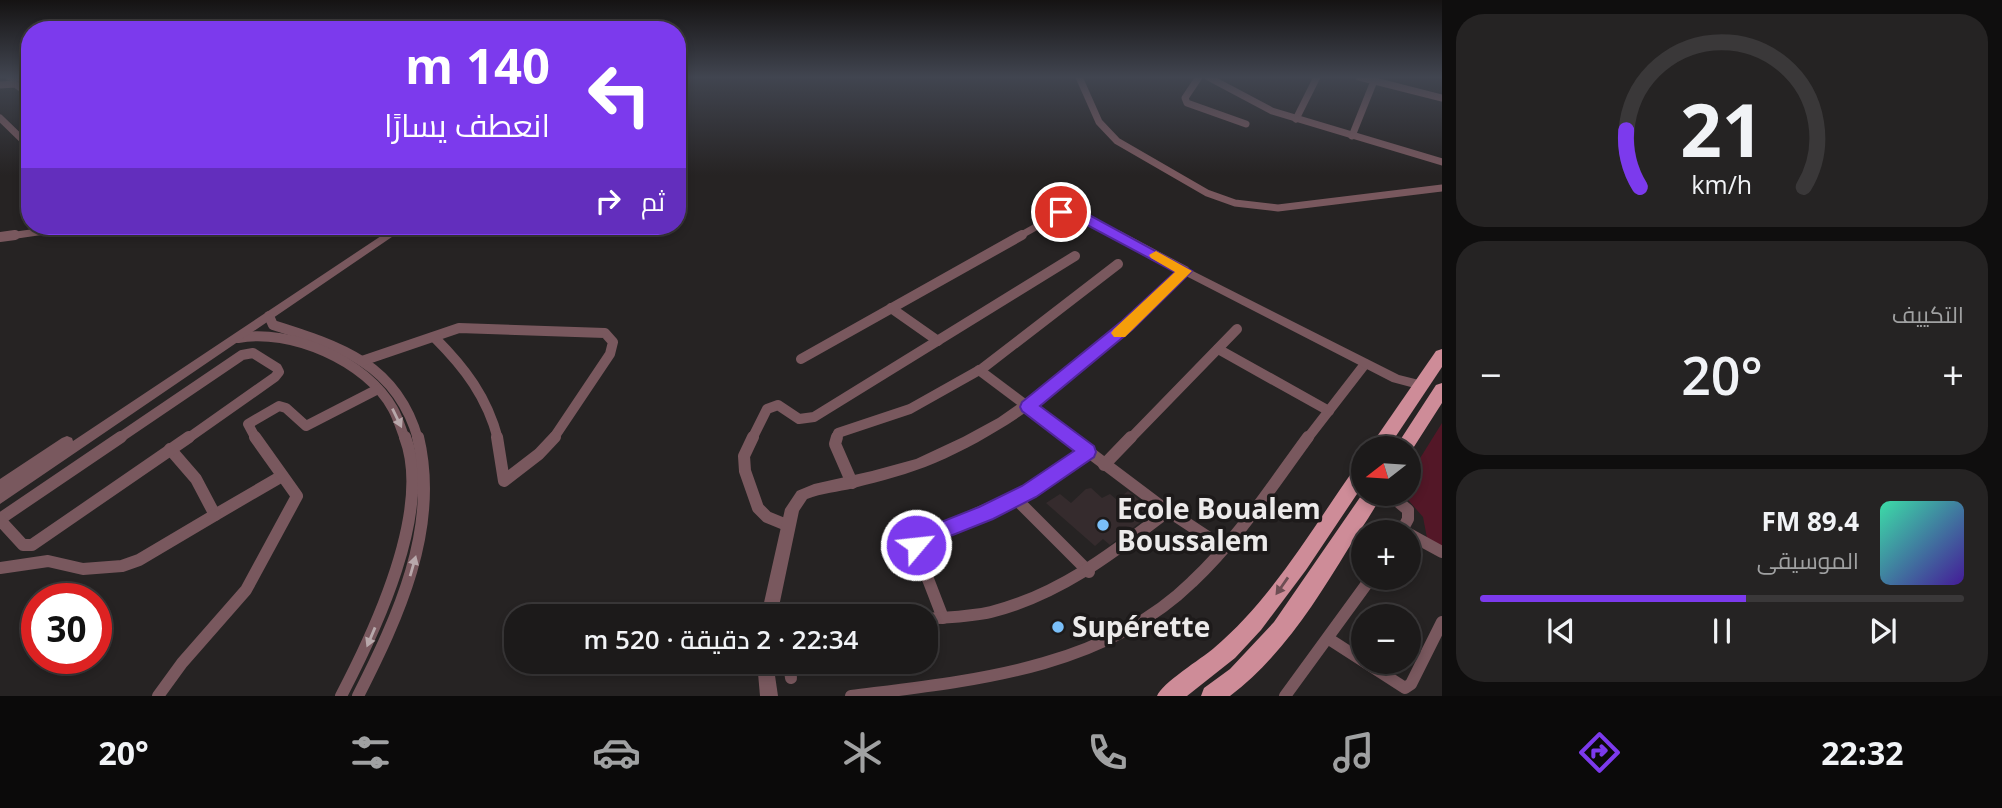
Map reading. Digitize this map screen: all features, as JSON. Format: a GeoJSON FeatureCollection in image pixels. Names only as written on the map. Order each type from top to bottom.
{"type":"FeatureCollection","features":[{"type":"Feature","properties":{"kind":"main road"},"geometry":{"type":"LineString","coordinates":[[1386,436],[1442,355]]}},
{"type":"Feature","properties":{"kind":"main road"},"geometry":{"type":"LineString","coordinates":[[1412,436],[1439,398]]}},
{"type":"Feature","properties":{"kind":"main road"},"geometry":{"type":"LineString","coordinates":[[1168,696],[1204,672],[1234,647],[1258,620],[1351,487]]}},
{"type":"Feature","properties":{"kind":"main road"},"geometry":{"type":"LineString","coordinates":[[1212,696],[1253,663],[1279,634],[1365,506]]}},
{"type":"Feature","properties":{"kind":"street"},"geometry":{"type":"LineString","coordinates":[[1093,109],[1099,122],[1117,141],[1207,193],[1228,201],[1278,208],[1442,188]]}},
{"type":"Feature","properties":{"kind":"street"},"geometry":{"type":"LineString","coordinates":[[1206,109],[1247,124]]}},
{"type":"Feature","properties":{"kind":"street"},"geometry":{"type":"LineString","coordinates":[[1272,109],[1442,162]]}},
{"type":"Feature","properties":{"kind":"street"},"geometry":{"type":"LineString","coordinates":[[1296,119],[1301,109]]}},
{"type":"Feature","properties":{"kind":"street"},"geometry":{"type":"LineString","coordinates":[[1352,136],[1363,109]]}},
{"type":"Feature","properties":{"kind":"street"},"geometry":{"type":"LineString","coordinates":[[0,118],[21,138]]}},
{"type":"Feature","properties":{"kind":"street"},"geometry":{"type":"LineString","coordinates":[[801,359],[1064,211],[1363,366],[1396,386],[1417,392]]}},
{"type":"Feature","properties":{"kind":"street"},"geometry":{"type":"LineString","coordinates":[[0,237],[21,234]]}},
{"type":"Feature","properties":{"kind":"street"},"geometry":{"type":"LineString","coordinates":[[0,488],[372,235]]}},
{"type":"Feature","properties":{"kind":"street"},"geometry":{"type":"LineString","coordinates":[[0,498],[390,235]]}},
{"type":"Feature","properties":{"kind":"street"},"geometry":{"type":"LineString","coordinates":[[789,526],[767,517],[758,508],[745,471],[744,456],[766,409],[778,405],[799,419],[810,419],[878,380],[1075,256]]}},
{"type":"Feature","properties":{"kind":"street"},"geometry":{"type":"LineString","coordinates":[[852,483],[835,444],[838,433],[911,408],[979,370],[1118,264]]}},
{"type":"Feature","properties":{"kind":"street"},"geometry":{"type":"LineString","coordinates":[[772,604],[794,504],[802,495],[927,460],[1028,407],[1128,325],[1183,273]]}},
{"type":"Feature","properties":{"kind":"street"},"geometry":{"type":"LineString","coordinates":[[891,308],[937,341]]}},
{"type":"Feature","properties":{"kind":"street"},"geometry":{"type":"LineString","coordinates":[[269,316],[273,325],[328,342],[362,361],[393,386],[406,404],[422,453],[425,509],[417,552],[402,601],[358,696]]}},
{"type":"Feature","properties":{"kind":"street"},"geometry":{"type":"LineString","coordinates":[[362,361],[469,327],[605,333],[613,342],[610,354],[560,433],[540,456],[504,481],[496,432],[488,407],[462,363],[435,338]]}},
{"type":"Feature","properties":{"kind":"street"},"geometry":{"type":"LineString","coordinates":[[1104,465],[1237,329]]}},
{"type":"Feature","properties":{"kind":"street"},"geometry":{"type":"LineString","coordinates":[[237,338],[261,334],[312,347],[354,369],[378,389],[401,425],[407,450],[409,510],[402,550],[390,590],[363,654],[341,696]]}},
{"type":"Feature","properties":{"kind":"street"},"geometry":{"type":"LineString","coordinates":[[1218,349],[1329,411]]}},
{"type":"Feature","properties":{"kind":"street"},"geometry":{"type":"LineString","coordinates":[[253,353],[277,368],[279,372],[275,377],[170,449],[43,540],[32,545],[23,545],[0,519],[242,355],[253,353]]}},
{"type":"Feature","properties":{"kind":"street"},"geometry":{"type":"LineString","coordinates":[[851,696],[1017,673],[1092,648],[1125,631],[1182,591],[1223,548],[1363,366]]}},
{"type":"Feature","properties":{"kind":"street"},"geometry":{"type":"LineString","coordinates":[[979,370],[1104,465],[1223,548]]}},
{"type":"Feature","properties":{"kind":"street"},"geometry":{"type":"LineString","coordinates":[[158,696],[182,663],[246,590],[297,496],[247,428],[251,420],[279,407],[286,408],[306,426],[378,389]]}},
{"type":"Feature","properties":{"kind":"street"},"geometry":{"type":"LineString","coordinates":[[170,449],[196,479],[215,515]]}},
{"type":"Feature","properties":{"kind":"street"},"geometry":{"type":"LineString","coordinates":[[943,618],[916,542],[1016,499],[1087,452]]}},
{"type":"Feature","properties":{"kind":"street"},"geometry":{"type":"LineString","coordinates":[[0,568],[48,561],[83,569],[122,566],[139,561],[282,476]]}},
{"type":"Feature","properties":{"kind":"street"},"geometry":{"type":"LineString","coordinates":[[1016,499],[1088,572]]}},
{"type":"Feature","properties":{"kind":"street"},"geometry":{"type":"LineString","coordinates":[[938,618],[1006,608],[1088,572],[1168,511]]}},
{"type":"Feature","properties":{"kind":"street"},"geometry":{"type":"LineString","coordinates":[[1421,541],[1442,552]]}},
{"type":"Feature","properties":{"kind":"street"},"geometry":{"type":"LineString","coordinates":[[1285,696],[1363,590]]}},
{"type":"Feature","properties":{"kind":"street"},"geometry":{"type":"LineString","coordinates":[[1329,639],[1405,688],[1411,684],[1442,622]]}},
{"type":"Feature","properties":{"kind":"street"},"geometry":{"type":"LineString","coordinates":[[766,674],[769,696]]}},
{"type":"Feature","properties":{"kind":"street"},"geometry":{"type":"LineString","coordinates":[[790,674],[791,678]]}},
{"type":"Feature","properties":{"kind":"shaded area"},"geometry":{"type":"Polygon","coordinates":[[[1442,423],[1442,546],[1427,538],[1423,517],[1413,506],[1421,506],[1421,457],[1442,423]]]}},
{"type":"Feature","properties":{"kind":"shaded area","name":"Ecole Boualem Boussalem"},"geometry":{"type":"Polygon","coordinates":[[[1091,488],[1102,498],[1110,494],[1117,500],[1128,491],[1154,512],[1110,545],[1103,539],[1095,546],[1046,503],[1060,494],[1071,503],[1086,489],[1091,488]]]}},
{"type":"Feature","properties":{"kind":"slow traffic"},"geometry":{"type":"LineString","coordinates":[[1119,333],[1185,271],[1156,255]]}},
{"type":"Feature","properties":{"kind":"place","name":"Ecole Boualem Boussalem"},"geometry":{"type":"Point","coordinates":[1103,525]}},
{"type":"Feature","properties":{"kind":"place","name":"Supérette"},"geometry":{"type":"Point","coordinates":[1058,627]}},
{"type":"Feature","properties":{"kind":"route"},"geometry":{"type":"LineString","coordinates":[[916,545],[918,540],[986,513],[1029,492],[1087,452],[1028,407],[1128,325],[1185,271],[1077,214],[1061,212]]}}]}
